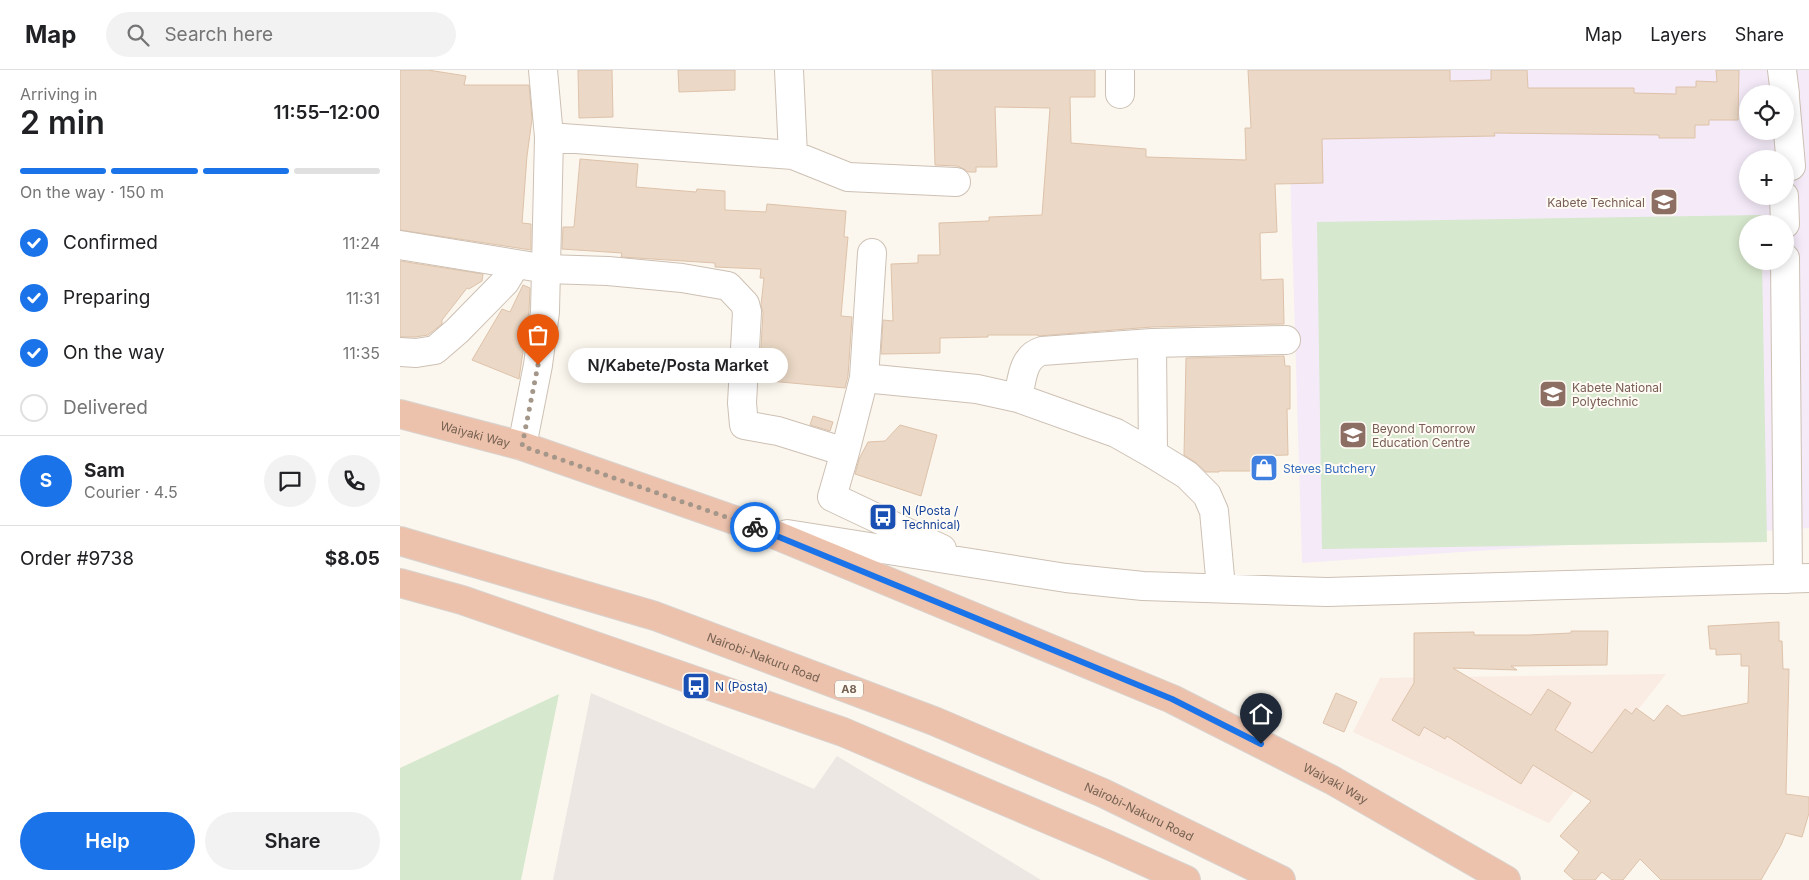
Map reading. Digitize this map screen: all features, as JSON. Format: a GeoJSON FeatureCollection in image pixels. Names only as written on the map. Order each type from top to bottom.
{"type":"FeatureCollection","features":[{"type":"Feature","properties":{"kind":"highway","name":"Waiyaki Way"},"geometry":{"type":"LineString","coordinates":[[400,414],[522,446],[766,531],[1172,699],[1332,780],[1506,880]]}},
{"type":"Feature","properties":{"kind":"highway","name":"Nairobi-Nakuru Road"},"geometry":{"type":"LineString","coordinates":[[400,540],[655,616],[934,720],[1102,793],[1281,880]]}},
{"type":"Feature","properties":{"kind":"highway"},"geometry":{"type":"LineString","coordinates":[[400,583],[462,600],[843,732],[1186,880]]}},
{"type":"Feature","properties":{"kind":"street"},"geometry":{"type":"LineString","coordinates":[[522,446],[538,365],[544,312],[549,137],[544,70]]}},
{"type":"Feature","properties":{"kind":"street"},"geometry":{"type":"LineString","coordinates":[[789,70],[793,155]]}},
{"type":"Feature","properties":{"kind":"street"},"geometry":{"type":"LineString","coordinates":[[1782,70],[1784,85]]}},
{"type":"Feature","properties":{"kind":"street"},"geometry":{"type":"LineString","coordinates":[[549,137],[793,155],[848,177],[956,182]]}},
{"type":"Feature","properties":{"kind":"street"},"geometry":{"type":"LineString","coordinates":[[1791,140],[1795,168]]}},
{"type":"Feature","properties":{"kind":"street"},"geometry":{"type":"LineString","coordinates":[[400,245],[546,269],[682,278],[728,286],[745,304],[747,312],[742,403],[744,424],[778,431],[846,452]]}},
{"type":"Feature","properties":{"kind":"street"},"geometry":{"type":"LineString","coordinates":[[872,253],[864,378],[846,452],[832,497],[969,562]]}},
{"type":"Feature","properties":{"kind":"street"},"geometry":{"type":"LineString","coordinates":[[400,352],[416,354],[435,350],[457,331],[505,282],[516,264]]}},
{"type":"Feature","properties":{"kind":"street"},"geometry":{"type":"LineString","coordinates":[[766,531],[1076,579],[1143,586],[1336,592],[1799,579],[1786,270]]}},
{"type":"Feature","properties":{"kind":"street"},"geometry":{"type":"LineString","coordinates":[[1018,398],[1026,363],[1036,353],[1152,343],[1286,340]]}},
{"type":"Feature","properties":{"kind":"street"},"geometry":{"type":"LineString","coordinates":[[1152,343],[1153,454]]}},
{"type":"Feature","properties":{"kind":"street"},"geometry":{"type":"LineString","coordinates":[[864,378],[977,389],[1018,398],[1116,433],[1153,454],[1187,475],[1207,495],[1214,511],[1221,588]]}},
{"type":"Feature","properties":{"kind":"shaded area","name":"Kabete National Polytechnic"},"geometry":{"type":"Polygon","coordinates":[[[1287,70],[1809,70],[1809,528],[1302,563],[1287,70]]]}},
{"type":"Feature","properties":{"kind":"shaded area"},"geometry":{"type":"Polygon","coordinates":[[[1666,674],[1549,823],[1353,732],[1380,678],[1666,674]]]}},
{"type":"Feature","properties":{"kind":"shaded area"},"geometry":{"type":"Polygon","coordinates":[[[591,693],[814,789],[837,756],[1041,880],[553,880],[591,693]]]}},
{"type":"Feature","properties":{"kind":"green space"},"geometry":{"type":"Polygon","coordinates":[[[1739,215],[1739,270],[1762,270],[1767,542],[1322,549],[1317,222],[1739,215]]]}},
{"type":"Feature","properties":{"kind":"green space"},"geometry":{"type":"Polygon","coordinates":[[[559,694],[521,880],[400,880],[400,768],[559,694]]]}},
{"type":"Feature","properties":{"kind":"building"},"geometry":{"type":"Polygon","coordinates":[[[400,70],[428,70],[466,76],[464,85],[529,85],[532,119],[522,223],[531,224],[531,250],[400,230],[400,70]]]}},
{"type":"Feature","properties":{"kind":"building"},"geometry":{"type":"Polygon","coordinates":[[[578,70],[612,70],[613,117],[579,118],[578,70]]]}},
{"type":"Feature","properties":{"kind":"building"},"geometry":{"type":"Polygon","coordinates":[[[678,70],[735,70],[735,90],[679,92],[678,70]]]}},
{"type":"Feature","properties":{"kind":"building"},"geometry":{"type":"Polygon","coordinates":[[[932,70],[1095,70],[1095,97],[1070,97],[1071,143],[1146,149],[1146,157],[1246,160],[1245,128],[1251,128],[1248,70],[1450,70],[1450,81],[1491,80],[1491,70],[1527,70],[1528,88],[1634,88],[1634,93],[1676,94],[1676,87],[1696,87],[1696,81],[1717,82],[1716,70],[1739,70],[1738,120],[1709,120],[1709,125],[1695,125],[1695,138],[1659,138],[1659,135],[1494,133],[1495,136],[1322,139],[1323,183],[1275,184],[1277,232],[1260,233],[1261,280],[1283,279],[1284,324],[1152,327],[1038,336],[988,335],[988,337],[940,338],[940,353],[881,354],[883,320],[893,321],[891,264],[918,263],[918,255],[940,255],[939,223],[989,221],[989,217],[1042,215],[1050,108],[995,107],[997,167],[976,167],[976,172],[968,172],[957,166],[935,165],[932,70]]]}},
{"type":"Feature","properties":{"kind":"building"},"geometry":{"type":"Polygon","coordinates":[[[580,159],[638,164],[636,187],[696,192],[697,189],[725,191],[725,210],[766,212],[767,204],[846,211],[844,237],[848,237],[841,316],[852,317],[848,376],[845,388],[759,380],[763,313],[761,305],[764,278],[760,278],[761,269],[715,267],[715,263],[621,257],[622,253],[562,249],[563,227],[574,227],[580,159]]]}},
{"type":"Feature","properties":{"kind":"building"},"geometry":{"type":"Polygon","coordinates":[[[400,261],[483,274],[482,281],[469,289],[467,288],[442,320],[442,324],[428,335],[400,337],[400,261]]]}},
{"type":"Feature","properties":{"kind":"building"},"geometry":{"type":"Polygon","coordinates":[[[523,285],[530,288],[529,311],[519,379],[472,360],[502,309],[510,312],[523,285]]]}},
{"type":"Feature","properties":{"kind":"building"},"geometry":{"type":"Polygon","coordinates":[[[1284,356],[1285,366],[1290,366],[1290,409],[1287,409],[1288,455],[1253,456],[1253,471],[1206,472],[1184,455],[1186,358],[1284,356]]]}},
{"type":"Feature","properties":{"kind":"building"},"geometry":{"type":"Polygon","coordinates":[[[813,416],[833,422],[830,431],[810,425],[813,416]]]}},
{"type":"Feature","properties":{"kind":"building"},"geometry":{"type":"Polygon","coordinates":[[[900,425],[937,435],[921,496],[855,474],[859,459],[868,442],[885,441],[900,425]]]}},
{"type":"Feature","properties":{"kind":"building"},"geometry":{"type":"Polygon","coordinates":[[[1779,622],[1779,641],[1782,641],[1783,669],[1789,669],[1786,794],[1809,797],[1809,813],[1802,837],[1786,833],[1761,880],[1661,880],[1640,859],[1623,880],[1612,880],[1602,872],[1595,880],[1574,880],[1564,871],[1579,852],[1560,836],[1591,801],[1533,765],[1521,784],[1447,736],[1445,739],[1424,727],[1419,736],[1392,720],[1414,683],[1414,633],[1474,632],[1474,635],[1529,635],[1571,633],[1571,631],[1608,631],[1607,665],[1511,666],[1517,670],[1453,668],[1531,715],[1548,689],[1571,703],[1555,730],[1592,753],[1625,709],[1632,714],[1636,708],[1654,721],[1667,705],[1682,716],[1748,703],[1749,666],[1741,666],[1741,654],[1716,655],[1716,649],[1710,649],[1708,626],[1779,622]]]}},
{"type":"Feature","properties":{"kind":"building"},"geometry":{"type":"Polygon","coordinates":[[[1336,693],[1357,702],[1344,732],[1323,723],[1336,693]]]}},
{"type":"Feature","properties":{"kind":"way so far"},"geometry":{"type":"LineString","coordinates":[[538,365],[522,446],[755,527]]}},
{"type":"Feature","properties":{"kind":"place","name":"Kabete Technical"},"geometry":{"type":"Point","coordinates":[1664,202]}},
{"type":"Feature","properties":{"kind":"place","name":"N/Kabete/Posta Market"},"geometry":{"type":"Point","coordinates":[538,365]}},
{"type":"Feature","properties":{"kind":"place","name":"Kabete National Polytechnic"},"geometry":{"type":"Point","coordinates":[1553,394]}},
{"type":"Feature","properties":{"kind":"place","name":"Beyond Tomorrow Education Centre"},"geometry":{"type":"Point","coordinates":[1353,435]}},
{"type":"Feature","properties":{"kind":"place","name":"Steves Butchery"},"geometry":{"type":"Point","coordinates":[1264,468]}},
{"type":"Feature","properties":{"kind":"place","name":"N (Posta / Technical)"},"geometry":{"type":"Point","coordinates":[883,517]}},
{"type":"Feature","properties":{"kind":"place","name":"N (Posta)"},"geometry":{"type":"Point","coordinates":[696,686]}},
{"type":"Feature","properties":{"kind":"route"},"geometry":{"type":"LineString","coordinates":[[755,527],[1172,699],[1261,744]]}}]}
